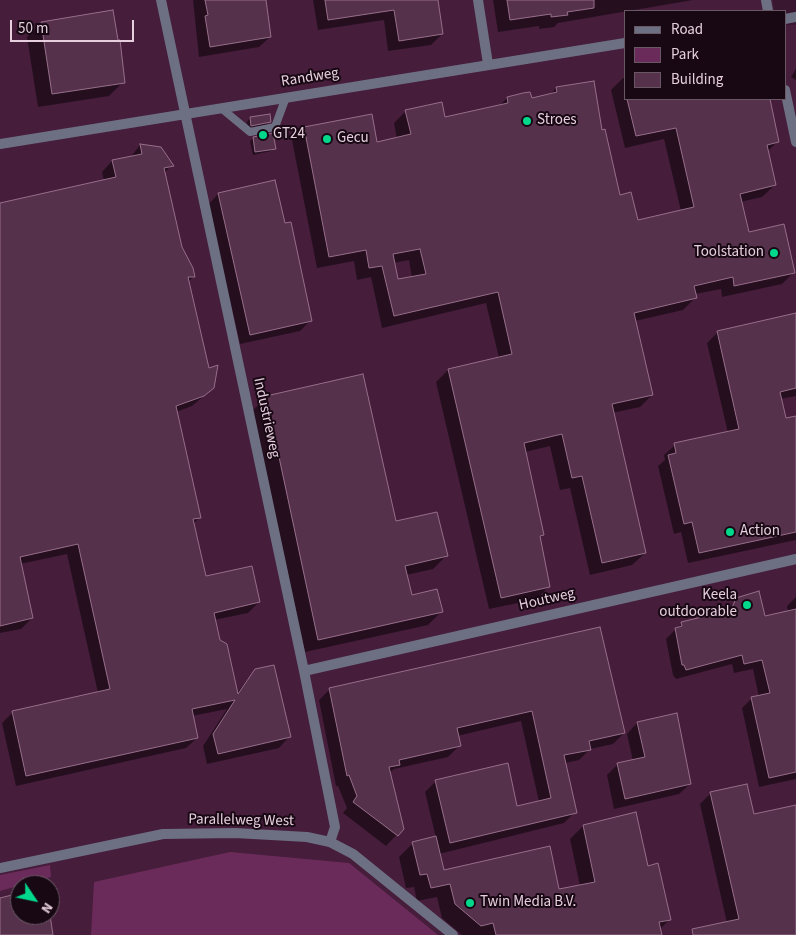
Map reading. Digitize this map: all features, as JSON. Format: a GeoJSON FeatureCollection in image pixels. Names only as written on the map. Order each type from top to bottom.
{"type":"FeatureCollection","features":[{"type":"Feature","properties":{"kind":"street","name":"Industrieweg"},"geometry":{"type":"LineString","coordinates":[[161,0],[187,113],[304,671],[335,827],[330,842]]}},
{"type":"Feature","properties":{"kind":"street"},"geometry":{"type":"LineString","coordinates":[[478,0],[488,64]]}},
{"type":"Feature","properties":{"kind":"street","name":"Randweg"},"geometry":{"type":"LineString","coordinates":[[0,144],[624,43]]}},
{"type":"Feature","properties":{"kind":"street"},"geometry":{"type":"LineString","coordinates":[[786,95],[796,142]]}},
{"type":"Feature","properties":{"kind":"street","name":"Houtweg"},"geometry":{"type":"LineString","coordinates":[[304,671],[796,559]]}},
{"type":"Feature","properties":{"kind":"street","name":"Parallelweg West"},"geometry":{"type":"LineString","coordinates":[[0,868],[163,834],[235,833],[306,837],[330,842],[353,854],[453,935]]}},
{"type":"Feature","properties":{"kind":"lane"},"geometry":{"type":"LineString","coordinates":[[221,108],[250,132],[275,128],[286,97]]}},
{"type":"Feature","properties":{"kind":"shaded area"},"geometry":{"type":"Polygon","coordinates":[[[0,0],[773,0],[774,10],[624,10],[624,100],[786,100],[786,25],[796,25],[796,935],[0,935],[0,0]]]}},
{"type":"Feature","properties":{"kind":"green space"},"geometry":{"type":"Polygon","coordinates":[[[230,852],[349,863],[438,935],[91,935],[94,882],[230,852]]]}},
{"type":"Feature","properties":{"kind":"green space"},"geometry":{"type":"Polygon","coordinates":[[[50,865],[51,875],[10,875],[10,888],[0,891],[0,875],[50,865]]]}},
{"type":"Feature","properties":{"kind":"building"},"geometry":{"type":"Polygon","coordinates":[[[205,0],[266,0],[271,37],[210,47],[205,16],[208,15],[205,0]]]}},
{"type":"Feature","properties":{"kind":"building"},"geometry":{"type":"Polygon","coordinates":[[[325,0],[438,0],[443,34],[399,41],[394,10],[328,20],[325,0]]]}},
{"type":"Feature","properties":{"kind":"building"},"geometry":{"type":"Polygon","coordinates":[[[507,0],[594,0],[594,8],[567,12],[568,15],[551,17],[551,14],[510,20],[507,0]]]}},
{"type":"Feature","properties":{"kind":"building"},"geometry":{"type":"Polygon","coordinates":[[[113,10],[118,40],[120,40],[125,83],[52,94],[41,22],[113,10]]]}},
{"type":"Feature","properties":{"kind":"building"},"geometry":{"type":"Polygon","coordinates":[[[594,81],[602,130],[605,129],[620,195],[631,192],[638,220],[694,207],[676,128],[636,136],[627,100],[770,100],[779,142],[767,145],[776,185],[740,194],[749,232],[784,224],[795,273],[734,286],[733,277],[694,286],[697,298],[634,313],[653,395],[612,404],[646,553],[602,563],[582,476],[572,478],[562,434],[524,443],[544,535],[540,536],[550,587],[501,598],[448,369],[512,354],[498,292],[394,316],[382,266],[369,268],[366,250],[329,257],[304,127],[372,114],[377,142],[411,134],[405,110],[442,102],[445,117],[508,103],[507,97],[523,93],[530,92],[532,98],[557,92],[556,87],[594,81]],[[420,249],[393,254],[398,279],[426,274],[420,249]]]}},
{"type":"Feature","properties":{"kind":"building"},"geometry":{"type":"Polygon","coordinates":[[[270,114],[271,122],[251,126],[250,117],[270,114]]]}},
{"type":"Feature","properties":{"kind":"building"},"geometry":{"type":"Polygon","coordinates":[[[273,133],[276,149],[255,152],[253,137],[273,133]]]}},
{"type":"Feature","properties":{"kind":"building"},"geometry":{"type":"Polygon","coordinates":[[[140,144],[161,147],[174,166],[164,168],[182,247],[193,268],[195,277],[188,277],[209,368],[218,365],[214,388],[204,396],[176,406],[201,518],[193,519],[206,576],[252,566],[260,602],[214,613],[220,640],[227,644],[238,694],[255,669],[274,665],[291,737],[218,754],[213,734],[235,700],[192,709],[198,738],[26,776],[12,711],[110,689],[78,544],[20,557],[33,618],[0,626],[0,203],[116,177],[112,160],[142,154],[140,144]]]}},
{"type":"Feature","properties":{"kind":"building"},"geometry":{"type":"Polygon","coordinates":[[[275,180],[285,223],[291,222],[312,321],[250,335],[218,193],[275,180]]]}},
{"type":"Feature","properties":{"kind":"building"},"geometry":{"type":"Polygon","coordinates":[[[796,313],[796,388],[780,392],[786,418],[796,416],[796,532],[699,553],[692,522],[684,524],[668,455],[676,453],[674,443],[739,429],[717,331],[796,313]]]}},
{"type":"Feature","properties":{"kind":"building"},"geometry":{"type":"Polygon","coordinates":[[[363,374],[396,521],[437,512],[448,556],[405,566],[412,595],[437,589],[443,612],[318,640],[266,396],[363,374]]]}},
{"type":"Feature","properties":{"kind":"building"},"geometry":{"type":"Polygon","coordinates":[[[759,591],[765,616],[796,609],[796,772],[769,778],[751,697],[770,693],[762,660],[744,664],[742,655],[686,670],[684,665],[682,665],[675,628],[682,626],[681,622],[731,610],[736,598],[759,591]]]}},
{"type":"Feature","properties":{"kind":"building"},"geometry":{"type":"Polygon","coordinates":[[[600,627],[625,733],[589,741],[591,750],[564,755],[577,813],[450,843],[435,780],[508,763],[517,806],[551,798],[532,711],[457,728],[461,746],[399,760],[400,765],[389,767],[404,829],[398,836],[353,802],[357,796],[349,775],[347,776],[329,688],[600,627]]]}},
{"type":"Feature","properties":{"kind":"building"},"geometry":{"type":"Polygon","coordinates":[[[677,713],[691,784],[625,799],[617,763],[645,757],[637,722],[677,713]]]}},
{"type":"Feature","properties":{"kind":"building"},"geometry":{"type":"Polygon","coordinates":[[[747,784],[754,814],[796,805],[796,935],[693,935],[692,929],[739,919],[710,792],[747,784]]]}},
{"type":"Feature","properties":{"kind":"building"},"geometry":{"type":"Polygon","coordinates":[[[636,812],[648,866],[658,863],[671,920],[659,922],[662,935],[496,935],[493,923],[481,926],[455,904],[450,884],[431,888],[427,874],[420,875],[412,842],[436,836],[444,870],[550,846],[559,889],[595,882],[583,825],[636,812]]]}},
{"type":"Feature","properties":{"kind":"building"},"geometry":{"type":"Polygon","coordinates":[[[10,896],[10,925],[52,925],[53,935],[0,935],[0,898],[10,896]]]}},
{"type":"Feature","properties":{"kind":"place","name":"Stroes"},"geometry":{"type":"Point","coordinates":[527,121]}},
{"type":"Feature","properties":{"kind":"place","name":"GT24"},"geometry":{"type":"Point","coordinates":[263,135]}},
{"type":"Feature","properties":{"kind":"place","name":"Gecu"},"geometry":{"type":"Point","coordinates":[327,139]}},
{"type":"Feature","properties":{"kind":"place","name":"Toolstation"},"geometry":{"type":"Point","coordinates":[774,253]}},
{"type":"Feature","properties":{"kind":"place","name":"Action"},"geometry":{"type":"Point","coordinates":[730,532]}},
{"type":"Feature","properties":{"kind":"place","name":"Keela outdoorable"},"geometry":{"type":"Point","coordinates":[747,605]}},
{"type":"Feature","properties":{"kind":"place","name":"Twin Media B.V."},"geometry":{"type":"Point","coordinates":[470,903]}}]}
